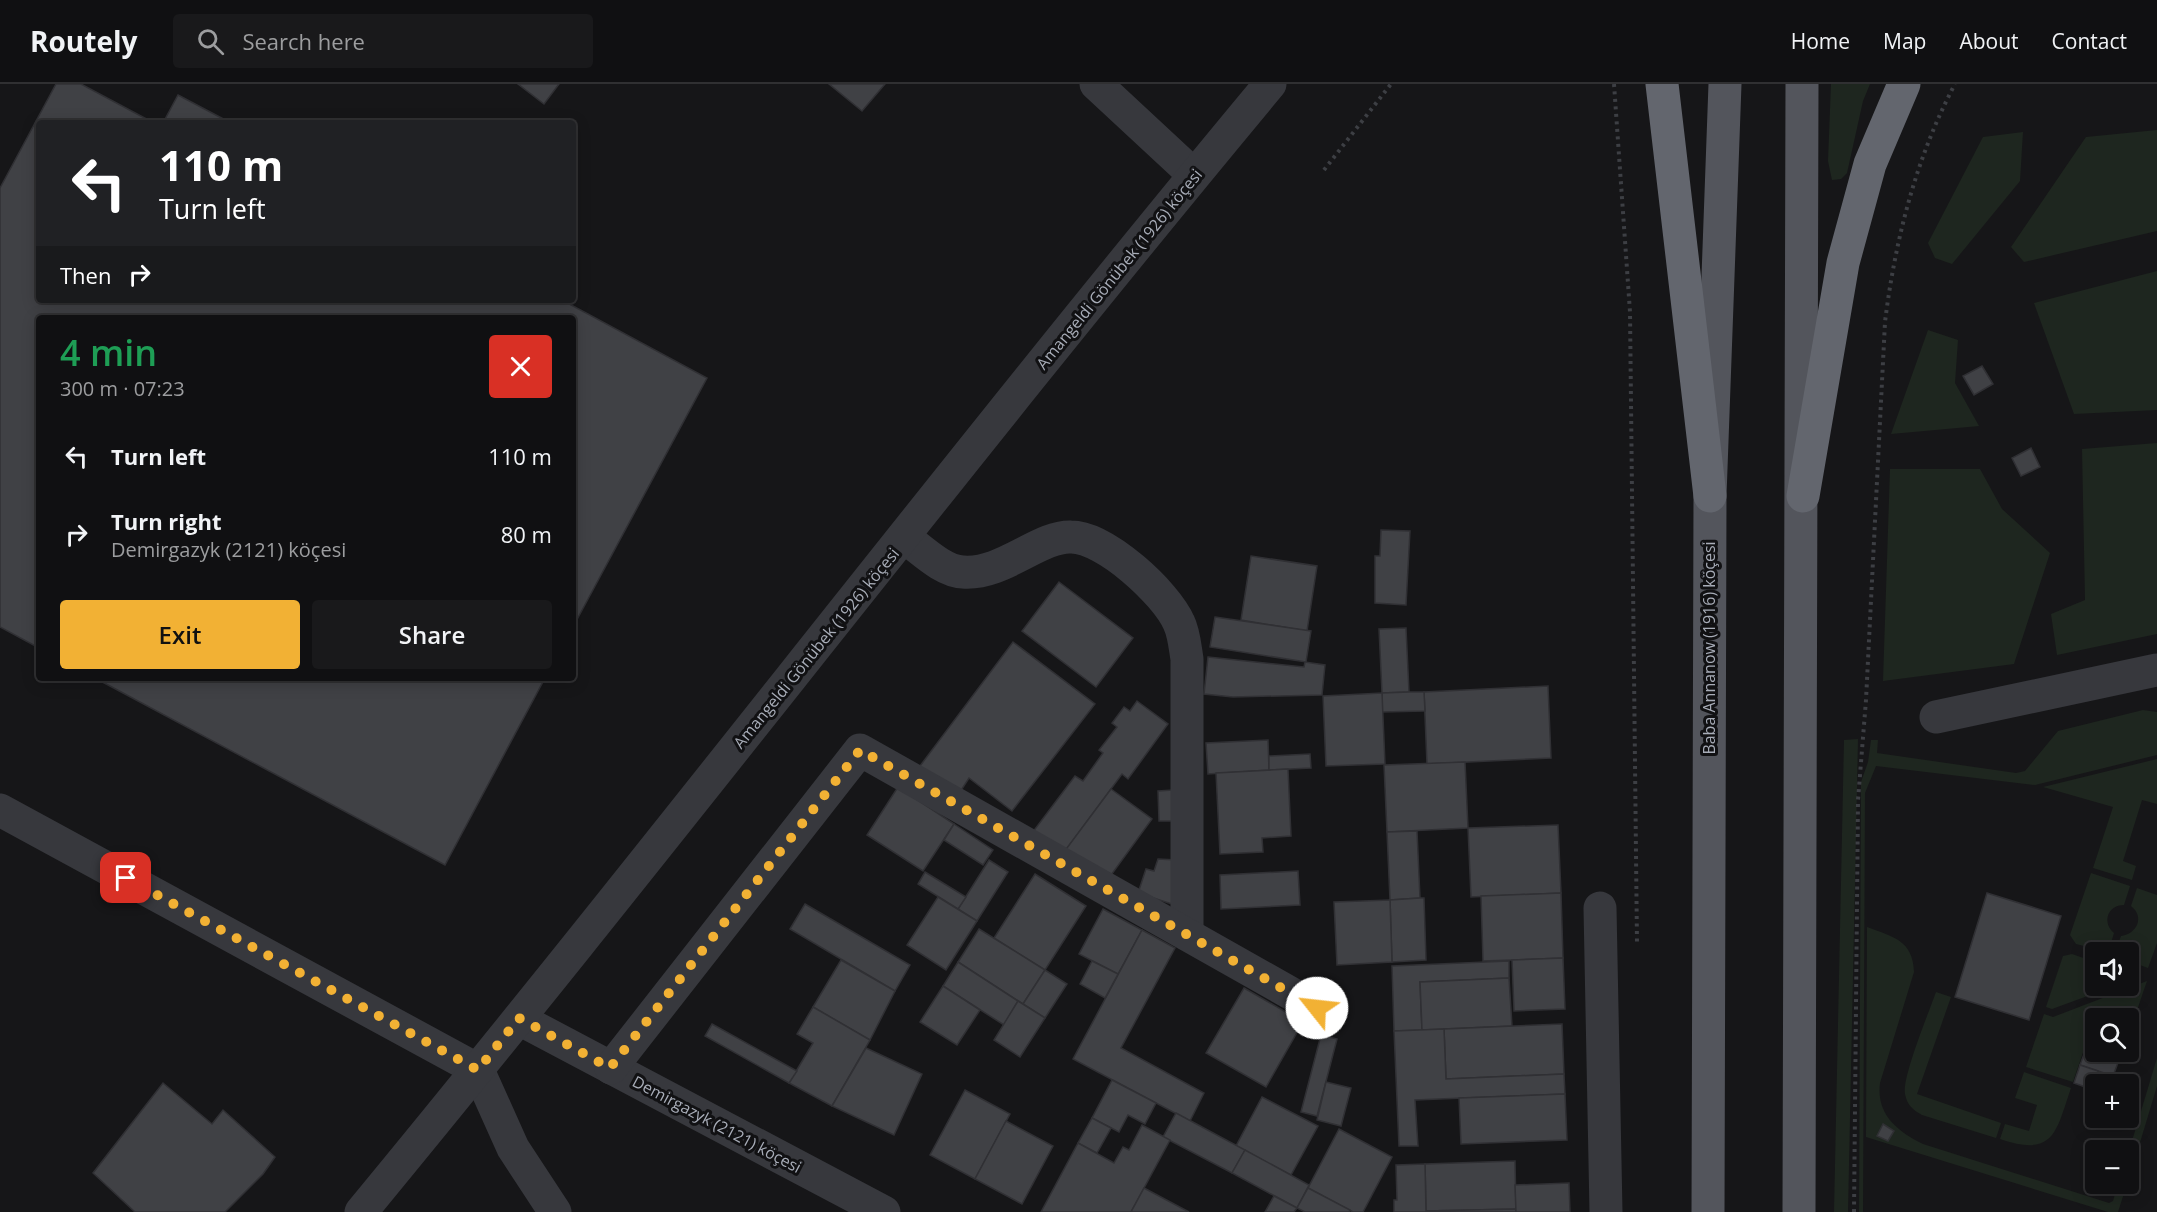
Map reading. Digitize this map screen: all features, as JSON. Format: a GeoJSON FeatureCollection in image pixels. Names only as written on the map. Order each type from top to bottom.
{"type":"FeatureCollection","features":[{"type":"Feature","properties":{"kind":"highway"},"geometry":{"type":"LineString","coordinates":[[1662,84],[1710,496]]}},
{"type":"Feature","properties":{"kind":"highway"},"geometry":{"type":"LineString","coordinates":[[1803,496],[1843,263],[1870,164],[1904,84]]}},
{"type":"Feature","properties":{"kind":"main road","name":"Baba Annanow (1916) köçesi"},"geometry":{"type":"LineString","coordinates":[[1708,1212],[1710,496],[1725,84]]}},
{"type":"Feature","properties":{"kind":"main road"},"geometry":{"type":"LineString","coordinates":[[1799,1212],[1803,496],[1802,84]]}},
{"type":"Feature","properties":{"kind":"street"},"geometry":{"type":"LineString","coordinates":[[1096,84],[1194,175]]}},
{"type":"Feature","properties":{"kind":"street","name":"Amangeldi Gönübek (1926) köçesi"},"geometry":{"type":"LineString","coordinates":[[361,1212],[478,1070],[1194,175],[1270,84]]}},
{"type":"Feature","properties":{"kind":"street"},"geometry":{"type":"LineString","coordinates":[[904,537],[947,568],[961,572],[1001,565],[1051,541],[1071,536],[1090,540],[1120,559],[1165,599],[1180,624],[1187,659],[1187,934]]}},
{"type":"Feature","properties":{"kind":"street"},"geometry":{"type":"LineString","coordinates":[[1936,717],[2157,670]]}},
{"type":"Feature","properties":{"kind":"street"},"geometry":{"type":"LineString","coordinates":[[610,1068],[860,750],[1317,1008]]}},
{"type":"Feature","properties":{"kind":"street"},"geometry":{"type":"LineString","coordinates":[[0,810],[478,1070],[513,1148],[555,1212]]}},
{"type":"Feature","properties":{"kind":"street"},"geometry":{"type":"LineString","coordinates":[[1600,908],[1606,1212]]}},
{"type":"Feature","properties":{"kind":"street","name":"Demirgazyk (2121) köçesi"},"geometry":{"type":"LineString","coordinates":[[519,1018],[884,1212]]}},
{"type":"Feature","properties":{"kind":"path"},"geometry":{"type":"LineString","coordinates":[[1324,170],[1391,84]]}},
{"type":"Feature","properties":{"kind":"path"},"geometry":{"type":"LineString","coordinates":[[1614,84],[1630,312],[1637,952]]}},
{"type":"Feature","properties":{"kind":"path"},"geometry":{"type":"LineString","coordinates":[[1854,1212],[1858,800],[1885,322],[1892,268],[1917,176],[1955,84]]}},
{"type":"Feature","properties":{"kind":"shaded area"},"geometry":{"type":"Polygon","coordinates":[[[1831,84],[1870,84],[1863,101],[1847,173],[1841,179],[1832,180],[1828,161],[1831,84]]]}},
{"type":"Feature","properties":{"kind":"shaded area"},"geometry":{"type":"Polygon","coordinates":[[[2157,130],[2157,231],[2024,262],[2011,247],[2086,137],[2157,130]]]}},
{"type":"Feature","properties":{"kind":"shaded area"},"geometry":{"type":"Polygon","coordinates":[[[2023,132],[2020,181],[1952,264],[1935,258],[1928,243],[1983,137],[2023,132]]]}},
{"type":"Feature","properties":{"kind":"shaded area"},"geometry":{"type":"Polygon","coordinates":[[[2157,271],[2157,410],[2074,414],[2034,303],[2157,271]]]}},
{"type":"Feature","properties":{"kind":"shaded area"},"geometry":{"type":"Polygon","coordinates":[[[1928,330],[1958,340],[1955,383],[1979,426],[1891,434],[1928,330]]]}},
{"type":"Feature","properties":{"kind":"shaded area"},"geometry":{"type":"Polygon","coordinates":[[[2157,443],[2157,634],[2057,655],[2051,614],[2085,600],[2082,449],[2157,443]]]}},
{"type":"Feature","properties":{"kind":"shaded area"},"geometry":{"type":"Polygon","coordinates":[[[1890,469],[1980,469],[2002,509],[2050,553],[2014,664],[1883,681],[1890,469]]]}},
{"type":"Feature","properties":{"kind":"shaded area"},"geometry":{"type":"Polygon","coordinates":[[[2143,710],[2157,712],[2157,755],[2035,785],[1876,766],[1865,793],[1863,1212],[1859,1212],[1861,782],[1868,762],[1871,740],[1878,740],[1877,753],[2016,773],[2025,771],[2058,731],[2143,710]]]}},
{"type":"Feature","properties":{"kind":"shaded area"},"geometry":{"type":"Polygon","coordinates":[[[1858,739],[1848,1212],[1834,1212],[1844,740],[1858,739]]]}},
{"type":"Feature","properties":{"kind":"shaded area"},"geometry":{"type":"Polygon","coordinates":[[[2157,759],[2157,804],[2142,800],[2123,861],[2136,866],[2132,880],[2093,868],[2113,807],[2043,787],[2157,759]]]}},
{"type":"Feature","properties":{"kind":"shaded area"},"geometry":{"type":"Polygon","coordinates":[[[2091,873],[2130,886],[2124,905],[2114,908],[2108,915],[2108,924],[2114,933],[2111,942],[2085,942],[2085,946],[2076,944],[2070,935],[2091,873]]]}},
{"type":"Feature","properties":{"kind":"shaded area"},"geometry":{"type":"Polygon","coordinates":[[[2137,888],[2157,895],[2157,943],[2148,968],[2139,965],[2139,942],[2119,942],[2121,936],[2135,929],[2137,924],[2138,915],[2131,906],[2137,888]]]}},
{"type":"Feature","properties":{"kind":"shaded area"},"geometry":{"type":"Polygon","coordinates":[[[1867,927],[1900,941],[1906,946],[1913,961],[1914,972],[1880,1083],[1881,1104],[1890,1120],[1923,1144],[2109,1203],[2113,1201],[2115,1194],[2124,1194],[2118,1212],[2108,1212],[1866,1137],[1867,927]]]}},
{"type":"Feature","properties":{"kind":"shaded area"},"geometry":{"type":"Polygon","coordinates":[[[2072,954],[2085,959],[2085,996],[2088,996],[2052,1009],[2046,1007],[2063,956],[2072,954]]]}},
{"type":"Feature","properties":{"kind":"shaded area"},"geometry":{"type":"Polygon","coordinates":[[[2147,981],[2138,1008],[2085,1008],[2085,1047],[2073,1082],[2026,1067],[2044,1014],[2053,1017],[2108,996],[2139,996],[2139,984],[2147,981]]]}},
{"type":"Feature","properties":{"kind":"shaded area"},"geometry":{"type":"Polygon","coordinates":[[[1936,992],[1951,997],[1917,1094],[2001,1123],[1996,1138],[1922,1115],[1907,1101],[1905,1086],[1908,1074],[1936,992]]]}},
{"type":"Feature","properties":{"kind":"shaded area"},"geometry":{"type":"Polygon","coordinates":[[[2157,1058],[2157,1086],[2139,1146],[2139,1140],[2132,1140],[2136,1128],[2139,1128],[2139,1118],[2157,1058]]]}},
{"type":"Feature","properties":{"kind":"shaded area"},"geometry":{"type":"Polygon","coordinates":[[[2024,1072],[2071,1088],[2056,1128],[2051,1137],[2043,1143],[2018,1144],[2000,1139],[2005,1124],[2029,1131],[2037,1105],[2015,1098],[2024,1072]]]}},
{"type":"Feature","properties":{"kind":"building"},"geometry":{"type":"Polygon","coordinates":[[[56,84],[81,84],[148,120],[37,120],[56,84]]]}},
{"type":"Feature","properties":{"kind":"building"},"geometry":{"type":"Polygon","coordinates":[[[518,84],[559,84],[544,104],[518,84]]]}},
{"type":"Feature","properties":{"kind":"building"},"geometry":{"type":"Polygon","coordinates":[[[829,84],[885,84],[862,111],[829,84]]]}},
{"type":"Feature","properties":{"kind":"building"},"geometry":{"type":"Polygon","coordinates":[[[178,95],[225,120],[165,120],[178,95]]]}},
{"type":"Feature","properties":{"kind":"building"},"geometry":{"type":"Polygon","coordinates":[[[36,121],[36,303],[568,303],[707,378],[576,621],[576,315],[36,315],[36,646],[0,627],[0,188],[36,121]]]}},
{"type":"Feature","properties":{"kind":"building"},"geometry":{"type":"Polygon","coordinates":[[[1982,366],[1993,384],[1974,395],[1963,376],[1982,366]]]}},
{"type":"Feature","properties":{"kind":"building"},"geometry":{"type":"Polygon","coordinates":[[[2031,448],[2040,467],[2021,476],[2012,458],[2031,448]]]}},
{"type":"Feature","properties":{"kind":"building"},"geometry":{"type":"Polygon","coordinates":[[[1381,530],[1410,531],[1406,605],[1375,603],[1375,556],[1380,556],[1381,530]]]}},
{"type":"Feature","properties":{"kind":"building"},"geometry":{"type":"Polygon","coordinates":[[[1251,556],[1317,566],[1307,631],[1241,620],[1251,556]]]}},
{"type":"Feature","properties":{"kind":"building"},"geometry":{"type":"Polygon","coordinates":[[[1059,582],[1133,638],[1096,687],[1022,631],[1059,582]]]}},
{"type":"Feature","properties":{"kind":"building"},"geometry":{"type":"Polygon","coordinates":[[[1215,617],[1311,631],[1306,662],[1210,647],[1215,617]]]}},
{"type":"Feature","properties":{"kind":"building"},"geometry":{"type":"Polygon","coordinates":[[[1406,628],[1409,692],[1382,693],[1379,629],[1406,628]]]}},
{"type":"Feature","properties":{"kind":"building"},"geometry":{"type":"Polygon","coordinates":[[[1013,642],[1095,704],[1012,811],[969,778],[958,795],[917,770],[1013,642]]]}},
{"type":"Feature","properties":{"kind":"building"},"geometry":{"type":"Polygon","coordinates":[[[1208,657],[1304,667],[1305,662],[1325,665],[1322,695],[1233,697],[1204,694],[1208,657]]]}},
{"type":"Feature","properties":{"kind":"building"},"geometry":{"type":"Polygon","coordinates":[[[101,681],[543,681],[445,865],[101,681]]]}},
{"type":"Feature","properties":{"kind":"building"},"geometry":{"type":"Polygon","coordinates":[[[1548,686],[1551,758],[1427,764],[1424,692],[1548,686]]]}},
{"type":"Feature","properties":{"kind":"building"},"geometry":{"type":"Polygon","coordinates":[[[1424,692],[1425,711],[1382,712],[1382,693],[1424,692]]]}},
{"type":"Feature","properties":{"kind":"building"},"geometry":{"type":"Polygon","coordinates":[[[1382,693],[1385,764],[1326,766],[1323,696],[1382,693]]]}},
{"type":"Feature","properties":{"kind":"building"},"geometry":{"type":"Polygon","coordinates":[[[1137,701],[1168,724],[1128,779],[1122,774],[1059,859],[1029,837],[1075,776],[1083,781],[1103,753],[1099,750],[1117,727],[1112,723],[1124,707],[1130,711],[1137,701]]]}},
{"type":"Feature","properties":{"kind":"building"},"geometry":{"type":"Polygon","coordinates":[[[1268,740],[1269,770],[1208,774],[1206,743],[1268,740]]]}},
{"type":"Feature","properties":{"kind":"building"},"geometry":{"type":"Polygon","coordinates":[[[1310,754],[1311,768],[1269,770],[1269,756],[1310,754]]]}},
{"type":"Feature","properties":{"kind":"building"},"geometry":{"type":"Polygon","coordinates":[[[1465,762],[1468,828],[1387,832],[1384,765],[1465,762]]]}},
{"type":"Feature","properties":{"kind":"building"},"geometry":{"type":"Polygon","coordinates":[[[1288,769],[1291,836],[1262,838],[1263,852],[1220,854],[1216,773],[1288,769]]]}},
{"type":"Feature","properties":{"kind":"building"},"geometry":{"type":"Polygon","coordinates":[[[898,787],[954,824],[923,871],[867,835],[898,787]]]}},
{"type":"Feature","properties":{"kind":"building"},"geometry":{"type":"Polygon","coordinates":[[[1111,789],[1152,819],[1106,882],[1064,852],[1111,789]]]}},
{"type":"Feature","properties":{"kind":"building"},"geometry":{"type":"Polygon","coordinates":[[[1173,790],[1174,821],[1159,821],[1158,791],[1173,790]]]}},
{"type":"Feature","properties":{"kind":"building"},"geometry":{"type":"Polygon","coordinates":[[[954,824],[993,850],[983,865],[944,840],[954,824]]]}},
{"type":"Feature","properties":{"kind":"building"},"geometry":{"type":"Polygon","coordinates":[[[1558,825],[1561,893],[1471,897],[1468,828],[1558,825]]]}},
{"type":"Feature","properties":{"kind":"building"},"geometry":{"type":"Polygon","coordinates":[[[1417,831],[1420,898],[1390,900],[1387,832],[1417,831]]]}},
{"type":"Feature","properties":{"kind":"building"},"geometry":{"type":"Polygon","coordinates":[[[1158,859],[1177,860],[1178,906],[1138,893],[1146,869],[1154,871],[1158,859]]]}},
{"type":"Feature","properties":{"kind":"building"},"geometry":{"type":"Polygon","coordinates":[[[989,860],[1008,872],[977,921],[958,909],[989,860]]]}},
{"type":"Feature","properties":{"kind":"building"},"geometry":{"type":"Polygon","coordinates":[[[1298,871],[1300,905],[1221,909],[1220,875],[1298,871]]]}},
{"type":"Feature","properties":{"kind":"building"},"geometry":{"type":"Polygon","coordinates":[[[925,872],[966,897],[958,909],[918,884],[925,872]]]}},
{"type":"Feature","properties":{"kind":"building"},"geometry":{"type":"Polygon","coordinates":[[[1035,874],[1086,906],[1045,970],[994,938],[1035,874]]]}},
{"type":"Feature","properties":{"kind":"building"},"geometry":{"type":"Polygon","coordinates":[[[1561,893],[1563,958],[1483,961],[1481,896],[1561,893]]]}},
{"type":"Feature","properties":{"kind":"building"},"geometry":{"type":"Polygon","coordinates":[[[1987,893],[2061,916],[2029,1020],[1955,997],[1987,893]]]}},
{"type":"Feature","properties":{"kind":"building"},"geometry":{"type":"Polygon","coordinates":[[[938,897],[977,921],[946,970],[907,945],[938,897]]]}},
{"type":"Feature","properties":{"kind":"building"},"geometry":{"type":"Polygon","coordinates":[[[1424,898],[1426,960],[1392,962],[1390,900],[1424,898]]]}},
{"type":"Feature","properties":{"kind":"building"},"geometry":{"type":"Polygon","coordinates":[[[1390,900],[1392,962],[1337,965],[1334,902],[1390,900]]]}},
{"type":"Feature","properties":{"kind":"building"},"geometry":{"type":"Polygon","coordinates":[[[805,904],[910,965],[895,991],[790,929],[805,904]]]}},
{"type":"Feature","properties":{"kind":"building"},"geometry":{"type":"Polygon","coordinates":[[[1103,909],[1142,930],[1118,974],[1079,954],[1103,909]]]}},
{"type":"Feature","properties":{"kind":"building"},"geometry":{"type":"Polygon","coordinates":[[[979,929],[1045,970],[1023,1004],[958,962],[979,929]]]}},
{"type":"Feature","properties":{"kind":"building"},"geometry":{"type":"Polygon","coordinates":[[[1142,930],[1175,948],[1121,1048],[1204,1093],[1190,1121],[1073,1059],[1142,930]]]}},
{"type":"Feature","properties":{"kind":"building"},"geometry":{"type":"Polygon","coordinates":[[[1563,958],[1565,1009],[1514,1011],[1512,960],[1563,958]]]}},
{"type":"Feature","properties":{"kind":"building"},"geometry":{"type":"Polygon","coordinates":[[[841,960],[895,991],[870,1040],[813,1007],[841,960]]]}},
{"type":"Feature","properties":{"kind":"building"},"geometry":{"type":"Polygon","coordinates":[[[1092,961],[1118,974],[1105,998],[1080,984],[1092,961]]]}},
{"type":"Feature","properties":{"kind":"building"},"geometry":{"type":"Polygon","coordinates":[[[1509,961],[1509,978],[1420,982],[1422,1030],[1394,1031],[1392,966],[1509,961]]]}},
{"type":"Feature","properties":{"kind":"building"},"geometry":{"type":"Polygon","coordinates":[[[958,962],[1018,1001],[1004,1025],[943,986],[958,962]]]}},
{"type":"Feature","properties":{"kind":"building"},"geometry":{"type":"Polygon","coordinates":[[[1045,970],[1067,984],[1045,1018],[1023,1004],[1045,970]]]}},
{"type":"Feature","properties":{"kind":"building"},"geometry":{"type":"Polygon","coordinates":[[[1509,978],[1512,1026],[1422,1030],[1420,982],[1509,978]]]}},
{"type":"Feature","properties":{"kind":"building"},"geometry":{"type":"Polygon","coordinates":[[[943,986],[980,1010],[957,1045],[920,1022],[943,986]]]}},
{"type":"Feature","properties":{"kind":"building"},"geometry":{"type":"Polygon","coordinates":[[[1244,988],[1303,1022],[1266,1087],[1206,1053],[1244,988]]]}},
{"type":"Feature","properties":{"kind":"building"},"geometry":{"type":"Polygon","coordinates":[[[1018,1001],[1045,1018],[1020,1057],[994,1040],[1018,1001]]]}},
{"type":"Feature","properties":{"kind":"building"},"geometry":{"type":"Polygon","coordinates":[[[813,1007],[870,1040],[832,1106],[789,1083],[813,1043],[797,1034],[813,1007]]]}},
{"type":"Feature","properties":{"kind":"building"},"geometry":{"type":"Polygon","coordinates":[[[712,1024],[797,1071],[789,1083],[705,1036],[712,1024]]]}},
{"type":"Feature","properties":{"kind":"building"},"geometry":{"type":"Polygon","coordinates":[[[1562,1024],[1564,1074],[1446,1079],[1444,1029],[1562,1024]]]}},
{"type":"Feature","properties":{"kind":"building"},"geometry":{"type":"Polygon","coordinates":[[[1444,1029],[1446,1079],[1564,1074],[1565,1094],[1415,1100],[1418,1146],[1399,1146],[1394,1031],[1444,1029]]]}},
{"type":"Feature","properties":{"kind":"building"},"geometry":{"type":"Polygon","coordinates":[[[1321,1035],[1337,1039],[1317,1116],[1301,1112],[1321,1035]]]}},
{"type":"Feature","properties":{"kind":"building"},"geometry":{"type":"Polygon","coordinates":[[[866,1048],[922,1074],[894,1135],[832,1106],[866,1048]]]}},
{"type":"Feature","properties":{"kind":"building"},"geometry":{"type":"Polygon","coordinates":[[[2085,1052],[2085,1062],[2118,1062],[2114,1074],[2080,1065],[2085,1052]]]}},
{"type":"Feature","properties":{"kind":"building"},"geometry":{"type":"Polygon","coordinates":[[[2080,1065],[2098,1071],[2097,1074],[2085,1074],[2085,1087],[2074,1083],[2080,1065]]]}},
{"type":"Feature","properties":{"kind":"building"},"geometry":{"type":"Polygon","coordinates":[[[1112,1080],[1156,1103],[1145,1124],[1128,1115],[1119,1132],[1092,1118],[1112,1080]]]}},
{"type":"Feature","properties":{"kind":"building"},"geometry":{"type":"Polygon","coordinates":[[[1326,1082],[1351,1088],[1341,1126],[1317,1120],[1326,1082]]]}},
{"type":"Feature","properties":{"kind":"building"},"geometry":{"type":"Polygon","coordinates":[[[163,1083],[212,1124],[223,1110],[275,1157],[263,1174],[225,1212],[135,1212],[93,1173],[163,1083]]]}},
{"type":"Feature","properties":{"kind":"building"},"geometry":{"type":"Polygon","coordinates":[[[965,1090],[1010,1114],[975,1179],[930,1155],[965,1090]]]}},
{"type":"Feature","properties":{"kind":"building"},"geometry":{"type":"Polygon","coordinates":[[[1565,1094],[1567,1140],[1461,1144],[1459,1098],[1565,1094]]]}},
{"type":"Feature","properties":{"kind":"building"},"geometry":{"type":"Polygon","coordinates":[[[1262,1097],[1318,1126],[1291,1175],[1236,1146],[1262,1097]]]}},
{"type":"Feature","properties":{"kind":"building"},"geometry":{"type":"Polygon","coordinates":[[[1176,1113],[1245,1150],[1232,1173],[1163,1137],[1176,1113]]]}},
{"type":"Feature","properties":{"kind":"building"},"geometry":{"type":"Polygon","coordinates":[[[1092,1118],[1111,1128],[1097,1153],[1078,1143],[1092,1118]]]}},
{"type":"Feature","properties":{"kind":"building"},"geometry":{"type":"Polygon","coordinates":[[[1006,1121],[1053,1146],[1022,1204],[975,1179],[1006,1121]]]}},
{"type":"Feature","properties":{"kind":"building"},"geometry":{"type":"Polygon","coordinates":[[[1883,1124],[1894,1131],[1888,1141],[1877,1136],[1883,1124]]]}},
{"type":"Feature","properties":{"kind":"building"},"geometry":{"type":"Polygon","coordinates":[[[1142,1125],[1170,1140],[1131,1212],[1041,1212],[1078,1143],[1114,1163],[1123,1147],[1129,1150],[1142,1125]]]}},
{"type":"Feature","properties":{"kind":"building"},"geometry":{"type":"Polygon","coordinates":[[[1339,1129],[1392,1157],[1363,1212],[1353,1212],[1308,1188],[1339,1129]]]}},
{"type":"Feature","properties":{"kind":"building"},"geometry":{"type":"Polygon","coordinates":[[[1245,1150],[1309,1185],[1297,1208],[1232,1173],[1245,1150]]]}},
{"type":"Feature","properties":{"kind":"building"},"geometry":{"type":"Polygon","coordinates":[[[1515,1161],[1516,1209],[1426,1211],[1425,1164],[1515,1161]]]}},
{"type":"Feature","properties":{"kind":"building"},"geometry":{"type":"Polygon","coordinates":[[[1425,1164],[1426,1211],[1516,1209],[1516,1212],[1394,1212],[1394,1200],[1397,1200],[1396,1165],[1425,1164]]]}},
{"type":"Feature","properties":{"kind":"building"},"geometry":{"type":"Polygon","coordinates":[[[1569,1183],[1570,1212],[1516,1212],[1515,1185],[1569,1183]]]}},
{"type":"Feature","properties":{"kind":"building"},"geometry":{"type":"Polygon","coordinates":[[[1144,1188],[1189,1212],[1131,1212],[1144,1188]]]}},
{"type":"Feature","properties":{"kind":"building"},"geometry":{"type":"Polygon","coordinates":[[[1308,1188],[1350,1210],[1349,1212],[1305,1212],[1297,1208],[1308,1188]]]}},
{"type":"Feature","properties":{"kind":"building"},"geometry":{"type":"Polygon","coordinates":[[[1274,1196],[1297,1208],[1294,1212],[1265,1212],[1274,1196]]]}},
{"type":"Feature","properties":{"kind":"route"},"geometry":{"type":"LineString","coordinates":[[126,878],[478,1070],[519,1018],[610,1068],[860,750],[1317,1008]]}}]}
